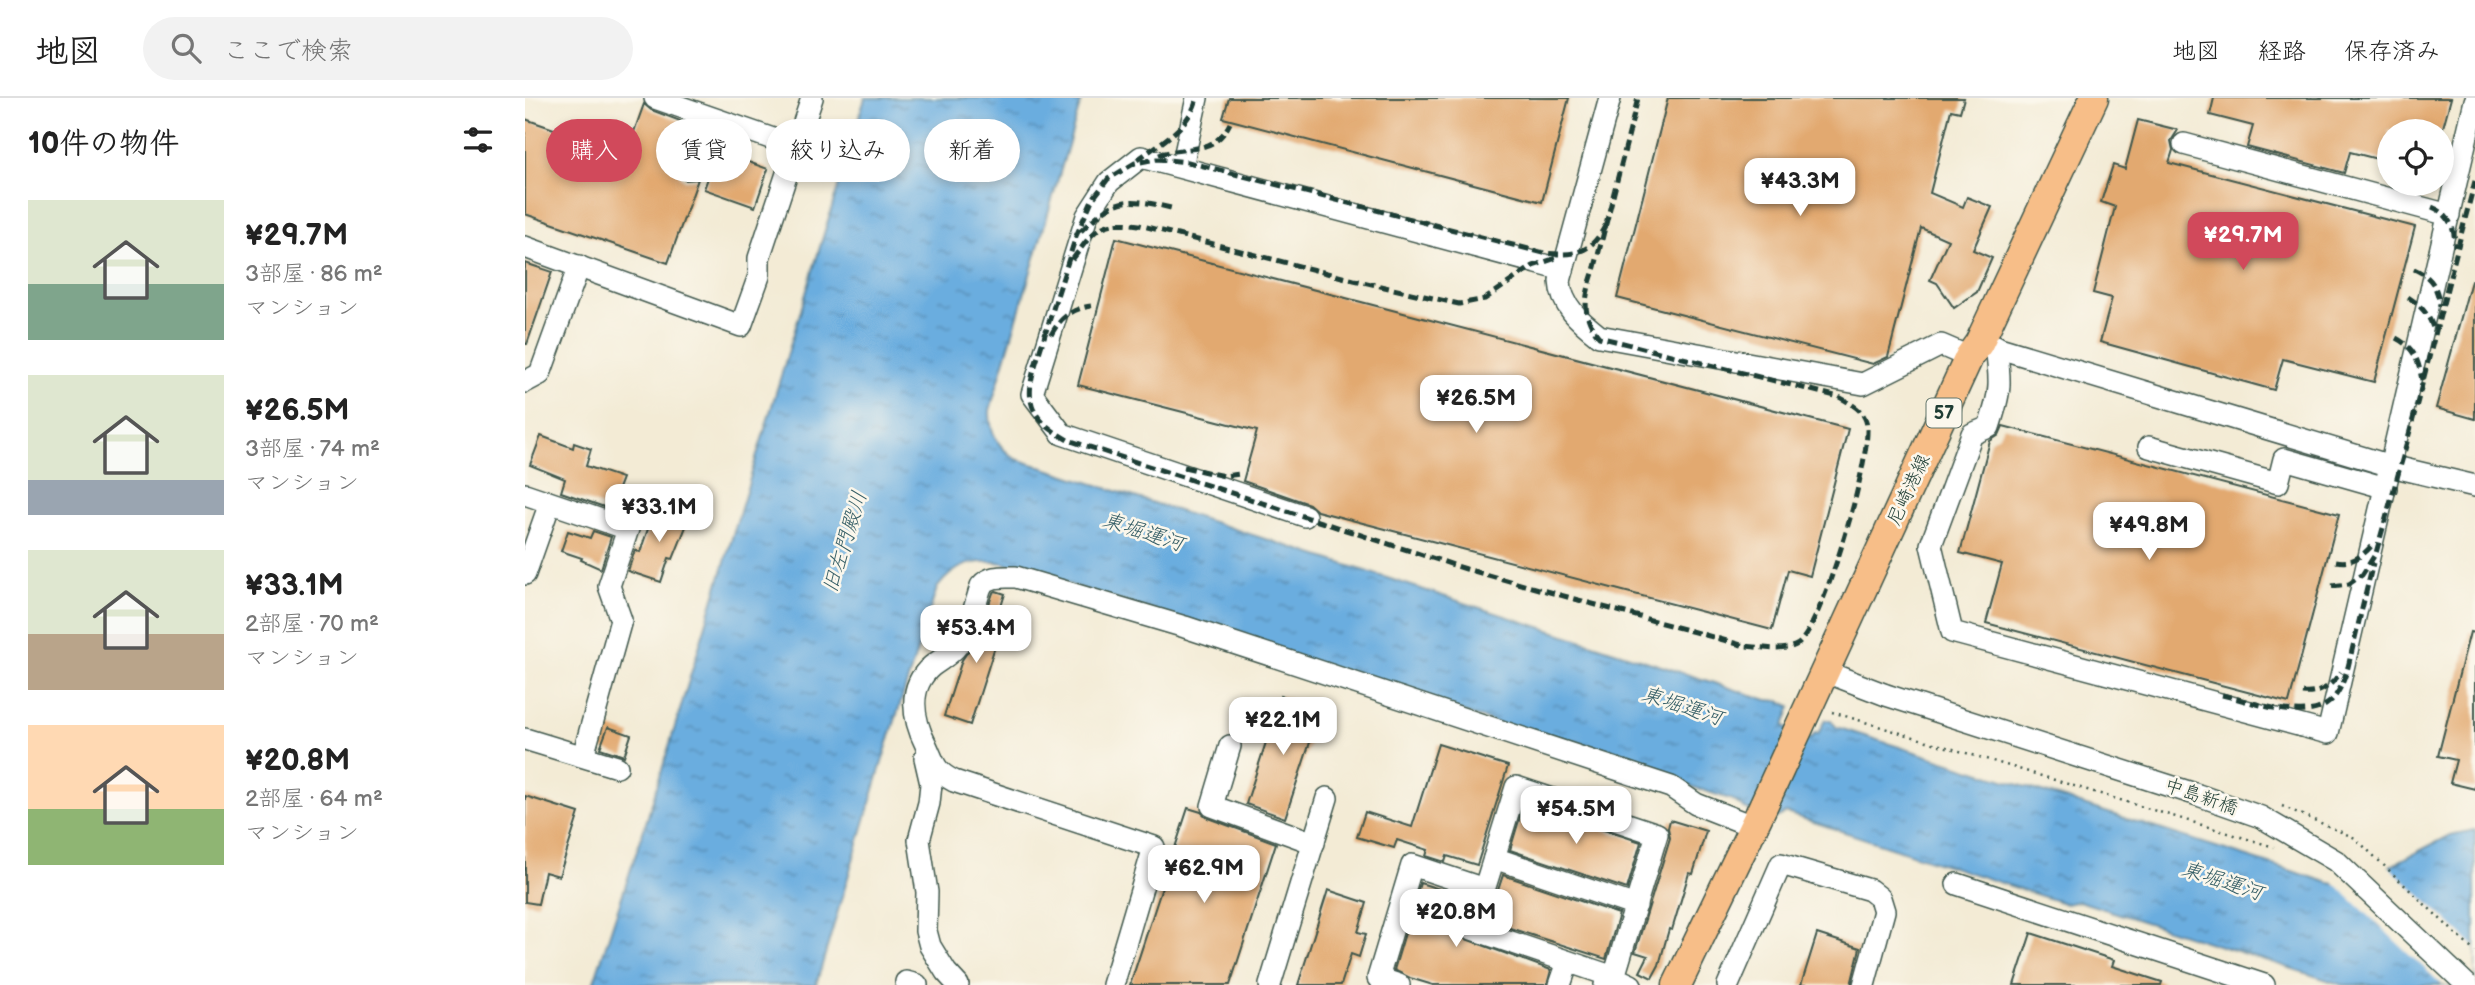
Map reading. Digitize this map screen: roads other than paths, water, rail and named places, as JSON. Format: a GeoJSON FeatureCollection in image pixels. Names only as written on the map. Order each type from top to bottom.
{"type":"FeatureCollection","features":[{"type":"Feature","properties":{"kind":"main road","name":"尼崎港線"},"geometry":{"type":"LineString","coordinates":[[1755,821],[1981,349],[2094,98]]}},
{"type":"Feature","properties":{"kind":"main road","name":"57"},"geometry":{"type":"LineString","coordinates":[[1678,985],[1755,821]]}},
{"type":"Feature","properties":{"kind":"street"},"geometry":{"type":"LineString","coordinates":[[655,98],[766,137]]}},
{"type":"Feature","properties":{"kind":"street"},"geometry":{"type":"LineString","coordinates":[[805,119],[812,98]]}},
{"type":"Feature","properties":{"kind":"street"},"geometry":{"type":"LineString","coordinates":[[1182,167],[1197,98]]}},
{"type":"Feature","properties":{"kind":"street"},"geometry":{"type":"LineString","coordinates":[[1610,98],[1560,281],[1561,295],[1576,318],[1599,336],[1863,384],[1941,345],[1981,349],[2391,466],[2475,486]]}},
{"type":"Feature","properties":{"kind":"street"},"geometry":{"type":"LineString","coordinates":[[1981,349],[2001,385],[1999,399],[1989,427],[1972,433],[1931,545],[1952,632],[2328,733],[2475,101]]}},
{"type":"Feature","properties":{"kind":"street"},"geometry":{"type":"LineString","coordinates":[[2184,144],[2449,215]]}},
{"type":"Feature","properties":{"kind":"street"},"geometry":{"type":"LineString","coordinates":[[1305,516],[1062,434],[1032,394],[1087,216],[1109,182],[1141,158],[1563,270]]}},
{"type":"Feature","properties":{"kind":"street"},"geometry":{"type":"LineString","coordinates":[[525,247],[741,326],[759,276],[759,258],[785,182]]}},
{"type":"Feature","properties":{"kind":"street"},"geometry":{"type":"LineString","coordinates":[[525,382],[540,374],[579,266]]}},
{"type":"Feature","properties":{"kind":"street"},"geometry":{"type":"LineString","coordinates":[[2149,447],[2278,483],[2284,459],[2386,488]]}},
{"type":"Feature","properties":{"kind":"street"},"geometry":{"type":"LineString","coordinates":[[525,494],[628,529],[609,586],[621,620],[583,756]]}},
{"type":"Feature","properties":{"kind":"street"},"geometry":{"type":"LineString","coordinates":[[525,574],[550,503]]}},
{"type":"Feature","properties":{"kind":"street"},"geometry":{"type":"LineString","coordinates":[[958,985],[946,972],[930,946],[926,931],[927,892],[919,840],[931,784],[914,715],[914,699],[918,683],[931,666],[946,658],[957,647],[969,627],[981,586],[985,581],[996,578],[1016,577],[1185,627],[1671,787],[1696,804],[1755,821]]}},
{"type":"Feature","properties":{"kind":"street","name":"中島新橋"},"geometry":{"type":"LineString","coordinates":[[1826,672],[1887,695],[2261,817],[2336,861],[2467,985]]}},
{"type":"Feature","properties":{"kind":"street"},"geometry":{"type":"LineString","coordinates":[[918,729],[940,774],[954,781],[1154,846],[1113,985]]}},
{"type":"Feature","properties":{"kind":"street"},"geometry":{"type":"LineString","coordinates":[[525,739],[617,766]]}},
{"type":"Feature","properties":{"kind":"street"},"geometry":{"type":"LineString","coordinates":[[1230,746],[1212,806],[1314,843]]}},
{"type":"Feature","properties":{"kind":"street"},"geometry":{"type":"LineString","coordinates":[[1516,787],[1657,834],[1617,983],[1568,962],[1472,929],[1494,859],[1516,787]]}},
{"type":"Feature","properties":{"kind":"street"},"geometry":{"type":"LineString","coordinates":[[1270,985],[1327,798]]}},
{"type":"Feature","properties":{"kind":"street"},"geometry":{"type":"LineString","coordinates":[[1494,859],[1636,906]]}},
{"type":"Feature","properties":{"kind":"street"},"geometry":{"type":"LineString","coordinates":[[1728,985],[1781,864],[1870,890],[1880,898],[1884,911],[1864,985]]}},
{"type":"Feature","properties":{"kind":"street"},"geometry":{"type":"LineString","coordinates":[[1399,985],[1378,978],[1412,865],[1484,889]]}},
{"type":"Feature","properties":{"kind":"street"},"geometry":{"type":"LineString","coordinates":[[1957,884],[2264,985]]}},
{"type":"Feature","properties":{"kind":"street"},"geometry":{"type":"LineString","coordinates":[[1560,985],[1568,962]]}},
{"type":"Feature","properties":{"kind":"water"},"geometry":{"type":"Polygon","coordinates":[[[865,98],[1082,98],[990,410],[991,425],[996,438],[1004,450],[1016,459],[1767,700],[1780,701],[1791,706],[1784,726],[1811,739],[1815,733],[1818,734],[1825,720],[1831,720],[1836,727],[2330,883],[2350,887],[2450,835],[2475,830],[2475,985],[2343,985],[2079,901],[2066,904],[1786,813],[1772,820],[1745,809],[1733,800],[1004,563],[984,562],[959,568],[937,588],[816,985],[593,985],[645,826],[840,182],[910,182],[910,119],[859,119],[865,98]]]}},
{"type":"Feature","properties":{"kind":"railway"},"geometry":{"type":"LineString","coordinates":[[1137,160],[1181,126],[1188,118],[1197,98]]}},
{"type":"Feature","properties":{"kind":"railway"},"geometry":{"type":"LineString","coordinates":[[1606,224],[1600,234],[1594,242],[1581,251],[1565,254],[1544,253],[1188,162],[1157,159],[1135,163],[1108,179],[1092,200],[1076,236],[1035,366],[1030,391],[1031,402],[1039,419],[1068,440],[1466,569],[1745,646],[1779,649],[1798,644],[1808,631],[1820,606],[1844,537],[1863,466],[1867,438],[1866,421],[1859,410],[1839,397],[1599,337],[1589,319],[1587,295],[1595,267],[1638,98]]}},
{"type":"Feature","properties":{"kind":"railway"},"geometry":{"type":"LineString","coordinates":[[1159,155],[1208,145],[1216,141],[1230,123]]}},
{"type":"Feature","properties":{"kind":"railway"},"geometry":{"type":"LineString","coordinates":[[2332,586],[2349,584],[2362,575],[2376,553],[2475,181]]}},
{"type":"Feature","properties":{"kind":"railway"},"geometry":{"type":"LineString","coordinates":[[1081,231],[1103,212],[1122,203],[1143,202],[1171,208]]}},
{"type":"Feature","properties":{"kind":"railway"},"geometry":{"type":"LineString","coordinates":[[2432,207],[2450,223],[2455,247]]}},
{"type":"Feature","properties":{"kind":"railway"},"geometry":{"type":"LineString","coordinates":[[1072,260],[1099,229],[1115,224],[1139,225],[1459,304],[1485,299],[1533,266],[1559,257]]}},
{"type":"Feature","properties":{"kind":"railway"},"geometry":{"type":"LineString","coordinates":[[2414,269],[2433,283],[2440,306]]}},
{"type":"Feature","properties":{"kind":"railway"},"geometry":{"type":"LineString","coordinates":[[2408,297],[2426,313],[2435,335]]}},
{"type":"Feature","properties":{"kind":"railway"},"geometry":{"type":"LineString","coordinates":[[1051,335],[1067,315],[1091,306]]}},
{"type":"Feature","properties":{"kind":"railway"},"geometry":{"type":"LineString","coordinates":[[2396,338],[2415,355],[2422,380]]}},
{"type":"Feature","properties":{"kind":"railway"},"geometry":{"type":"LineString","coordinates":[[1184,467],[1224,476],[1239,474]]}},
{"type":"Feature","properties":{"kind":"railway"},"geometry":{"type":"LineString","coordinates":[[2336,561],[2357,558],[2374,543]]}},
{"type":"Feature","properties":{"kind":"railway"},"geometry":{"type":"LineString","coordinates":[[2222,695],[2291,711],[2317,709],[2331,701],[2341,687],[2348,667],[2373,563]]}},
{"type":"Feature","properties":{"kind":"railway"},"geometry":{"type":"LineString","coordinates":[[2303,693],[2325,688],[2341,672]]}},
{"type":"Feature","properties":{"kind":"water label","name":"東堀運河"},"geometry":{"type":"Point","coordinates":[1143,532]}},
{"type":"Feature","properties":{"kind":"water label","name":"旧左門殿川"},"geometry":{"type":"Point","coordinates":[845,542]}},
{"type":"Feature","properties":{"kind":"water label","name":"東堀運河"},"geometry":{"type":"Point","coordinates":[1682,706]}},
{"type":"Feature","properties":{"kind":"water label","name":"東堀運河"},"geometry":{"type":"Point","coordinates":[2222,881]}}]}
